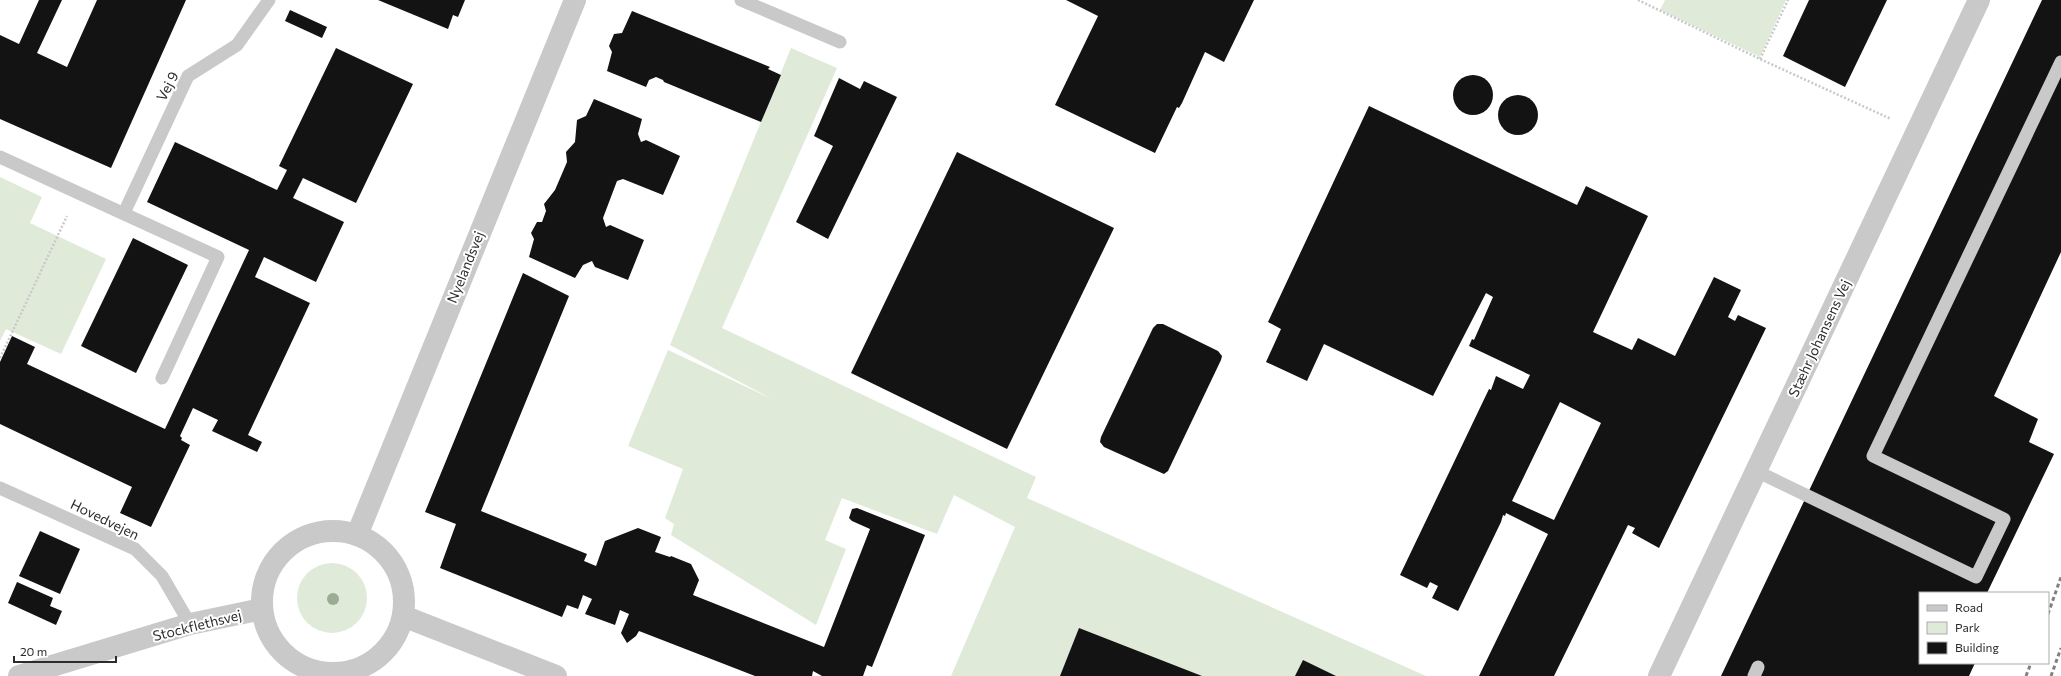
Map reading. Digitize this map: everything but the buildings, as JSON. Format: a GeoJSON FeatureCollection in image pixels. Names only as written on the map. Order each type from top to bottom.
{"type":"FeatureCollection","features":[{"type":"Feature","properties":{"kind":"street","name":"Nyelandsvej"},"geometry":{"type":"LineString","coordinates":[[357,535],[506,166],[575,0]]}},
{"type":"Feature","properties":{"kind":"street","name":"Stæhr Johansens Vej"},"geometry":{"type":"LineString","coordinates":[[1659,676],[1979,0]]}},
{"type":"Feature","properties":{"kind":"street"},"geometry":{"type":"LineString","coordinates":[[335,531],[357,535],[378,548],[395,567],[403,590],[403,616],[397,633],[383,653],[373,661],[350,672],[327,674],[294,670],[268,634],[262,609],[264,581],[272,564],[288,546],[303,537],[318,532],[335,531]]}},
{"type":"Feature","properties":{"kind":"street","name":"Stockflethsvej"},"geometry":{"type":"LineString","coordinates":[[19,676],[190,624],[262,609]]}},
{"type":"Feature","properties":{"kind":"street"},"geometry":{"type":"LineString","coordinates":[[403,616],[556,676]]}},
{"type":"Feature","properties":{"kind":"lane","name":"Vej 9"},"geometry":{"type":"LineString","coordinates":[[124,213],[188,76],[237,45],[269,0]]}},
{"type":"Feature","properties":{"kind":"lane"},"geometry":{"type":"LineString","coordinates":[[741,0],[840,42]]}},
{"type":"Feature","properties":{"kind":"lane"},"geometry":{"type":"LineString","coordinates":[[1756,471],[1976,577],[2004,519],[1873,456],[2061,62]]}},
{"type":"Feature","properties":{"kind":"lane"},"geometry":{"type":"LineString","coordinates":[[0,157],[218,257],[162,378]]}},
{"type":"Feature","properties":{"kind":"lane","name":"Hovedvejen"},"geometry":{"type":"LineString","coordinates":[[0,488],[135,549],[162,576],[190,624]]}},
{"type":"Feature","properties":{"kind":"path"},"geometry":{"type":"LineString","coordinates":[[1638,0],[1760,60],[1917,131]]}},
{"type":"Feature","properties":{"kind":"path"},"geometry":{"type":"LineString","coordinates":[[1760,60],[1788,0]]}},
{"type":"Feature","properties":{"kind":"path"},"geometry":{"type":"LineString","coordinates":[[0,358],[78,193]]}},
{"type":"Feature","properties":{"kind":"green space"},"geometry":{"type":"Polygon","coordinates":[[[1665,0],[1786,0],[1760,57],[1660,10],[1665,0]]]}},
{"type":"Feature","properties":{"kind":"green space"},"geometry":{"type":"Polygon","coordinates":[[[791,48],[837,68],[722,328],[1036,477],[1027,498],[1426,676],[951,676],[1015,527],[954,495],[937,534],[842,498],[825,540],[846,549],[816,625],[671,535],[674,524],[665,518],[683,469],[628,446],[668,350],[772,399],[670,345],[791,48]]]}},
{"type":"Feature","properties":{"kind":"green space"},"geometry":{"type":"Polygon","coordinates":[[[0,177],[42,197],[30,223],[106,259],[61,354],[6,329],[0,341],[0,177]]]}},
{"type":"Feature","properties":{"kind":"green space"},"geometry":{"type":"Polygon","coordinates":[[[325,563],[339,563],[352,569],[361,578],[365,584],[367,598],[365,612],[357,623],[346,631],[339,633],[325,633],[318,631],[307,623],[299,612],[297,605],[297,591],[299,584],[307,573],[318,565],[325,563]]]}},
{"type":"Feature","properties":{"kind":"railway"},"geometry":{"type":"LineString","coordinates":[[2049,611],[2061,577]]}},
{"type":"Feature","properties":{"kind":"railway"},"geometry":{"type":"LineString","coordinates":[[2051,676],[2061,648]]}},
{"type":"Feature","properties":{"kind":"railway"},"geometry":{"type":"LineString","coordinates":[[2026,676],[2031,664]]}}]}
